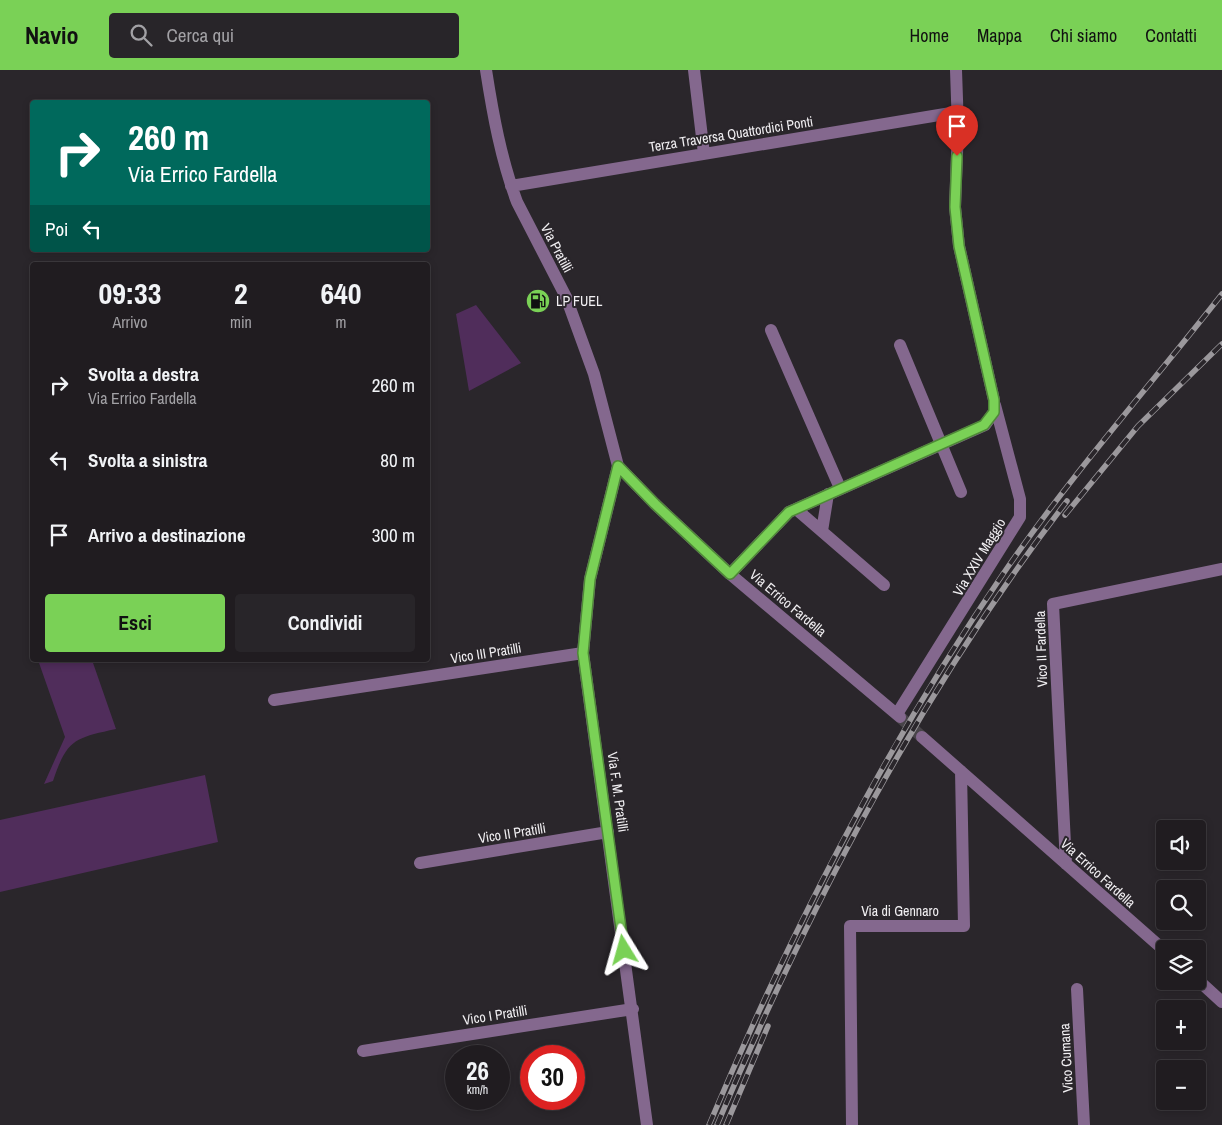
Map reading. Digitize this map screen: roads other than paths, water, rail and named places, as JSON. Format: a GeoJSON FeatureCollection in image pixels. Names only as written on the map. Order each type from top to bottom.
{"type":"FeatureCollection","features":[{"type":"Feature","properties":{"kind":"street","name":"Via Pratilli"},"geometry":{"type":"LineString","coordinates":[[486,70],[496,134],[516,202],[570,306],[594,374],[618,466]]}},
{"type":"Feature","properties":{"kind":"street"},"geometry":{"type":"LineString","coordinates":[[694,70],[704,154]]}},
{"type":"Feature","properties":{"kind":"street"},"geometry":{"type":"LineString","coordinates":[[956,70],[957,112]]}},
{"type":"Feature","properties":{"kind":"street","name":"Terza Traversa Quattordici Ponti"},"geometry":{"type":"LineString","coordinates":[[511,186],[957,112]]}},
{"type":"Feature","properties":{"kind":"street","name":"Via XXIV Maggio"},"geometry":{"type":"LineString","coordinates":[[898,716],[1020,518],[1020,499],[994,400],[959,246],[955,207],[957,112]]}},
{"type":"Feature","properties":{"kind":"street"},"geometry":{"type":"LineString","coordinates":[[771,330],[834,491],[822,531]]}},
{"type":"Feature","properties":{"kind":"street"},"geometry":{"type":"LineString","coordinates":[[900,345],[961,492]]}},
{"type":"Feature","properties":{"kind":"street"},"geometry":{"type":"LineString","coordinates":[[730,574],[789,512],[984,425],[994,412],[994,400]]}},
{"type":"Feature","properties":{"kind":"street","name":"Via Errico Fardella"},"geometry":{"type":"LineString","coordinates":[[618,466],[655,504],[730,574],[898,716]]}},
{"type":"Feature","properties":{"kind":"street","name":"Via F. M. Pratilli"},"geometry":{"type":"LineString","coordinates":[[618,466],[590,579],[583,653],[633,1009],[647,1125]]}},
{"type":"Feature","properties":{"kind":"street"},"geometry":{"type":"LineString","coordinates":[[796,509],[884,585]]}},
{"type":"Feature","properties":{"kind":"street","name":"Vico II Fardella"},"geometry":{"type":"LineString","coordinates":[[1066,864],[1053,604],[1222,568]]}},
{"type":"Feature","properties":{"kind":"street","name":"Vico III Pratilli"},"geometry":{"type":"LineString","coordinates":[[274,700],[583,653]]}},
{"type":"Feature","properties":{"kind":"street","name":"Via Errico Fardella"},"geometry":{"type":"LineString","coordinates":[[922,737],[1156,944]]}},
{"type":"Feature","properties":{"kind":"street","name":"Via di Gennaro"},"geometry":{"type":"LineString","coordinates":[[852,1125],[850,926],[964,926],[961,771]]}},
{"type":"Feature","properties":{"kind":"street","name":"Vico II Pratilli"},"geometry":{"type":"LineString","coordinates":[[420,863],[608,832]]}},
{"type":"Feature","properties":{"kind":"street"},"geometry":{"type":"LineString","coordinates":[[1206,987],[1222,1002]]}},
{"type":"Feature","properties":{"kind":"street","name":"Vico Cumana"},"geometry":{"type":"LineString","coordinates":[[1077,989],[1084,1125]]}},
{"type":"Feature","properties":{"kind":"street","name":"Vico I Pratilli"},"geometry":{"type":"LineString","coordinates":[[363,1051],[633,1009]]}},
{"type":"Feature","properties":{"kind":"tunnel"},"geometry":{"type":"LineString","coordinates":[[900,717],[922,737]]}},
{"type":"Feature","properties":{"kind":"railway"},"geometry":{"type":"LineString","coordinates":[[709,1125],[773,982],[842,842],[879,773],[960,639],[1003,574],[1055,502],[1222,294]]}},
{"type":"Feature","properties":{"kind":"railway"},"geometry":{"type":"LineString","coordinates":[[1065,515],[1138,426],[1222,344]]}},
{"type":"Feature","properties":{"kind":"railway"},"geometry":{"type":"LineString","coordinates":[[717,1125],[790,961],[872,802],[964,648],[1014,573],[1067,501]]}},
{"type":"Feature","properties":{"kind":"railway"},"geometry":{"type":"LineString","coordinates":[[726,1125],[768,1026]]}},
{"type":"Feature","properties":{"kind":"place","name":"LP FUEL"},"geometry":{"type":"Point","coordinates":[538,301]}}]}
